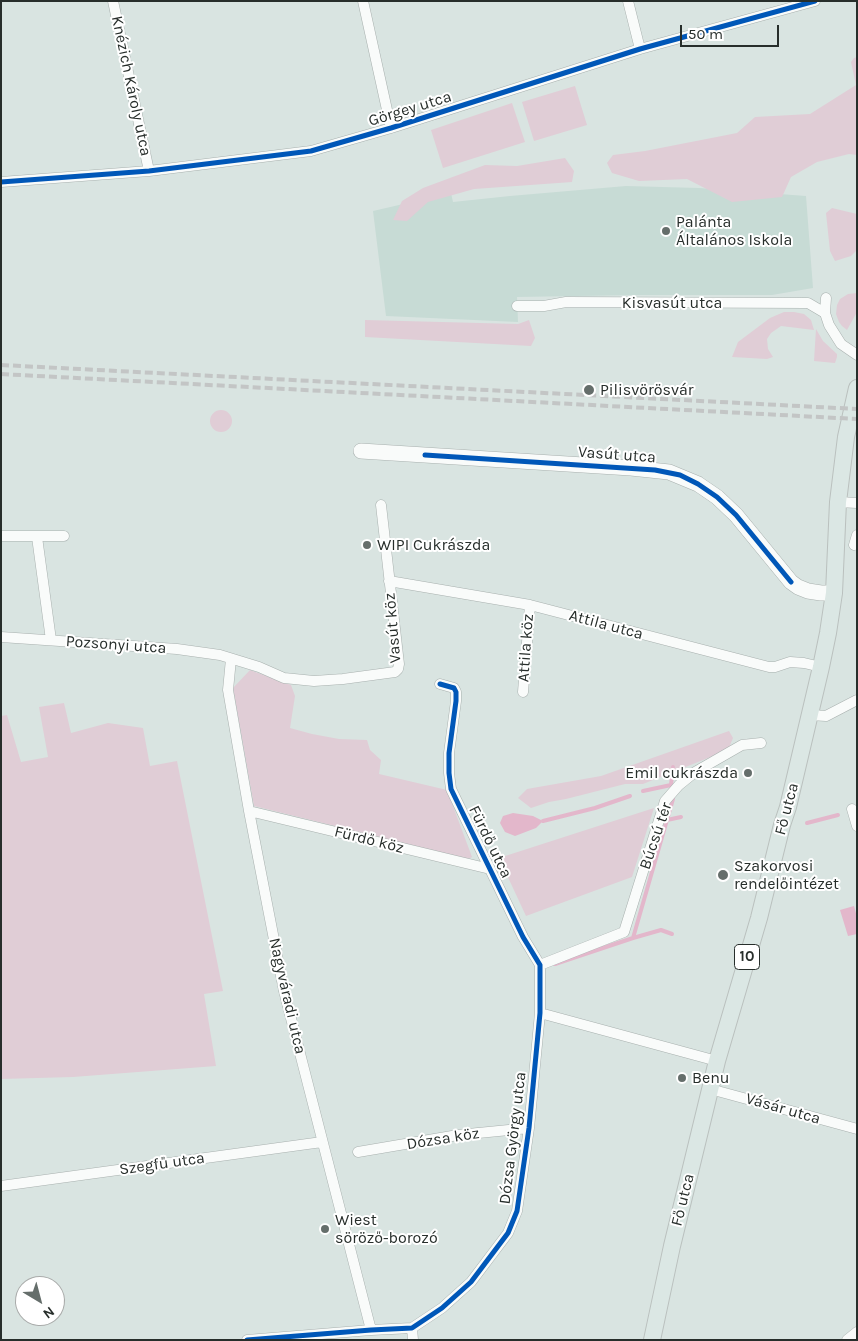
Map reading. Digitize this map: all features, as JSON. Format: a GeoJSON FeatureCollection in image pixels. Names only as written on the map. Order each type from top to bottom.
{"type":"FeatureCollection","features":[{"type":"Feature","properties":{"kind":"main road","name":"Fő utca"},"geometry":{"type":"LineString","coordinates":[[652,1340],[672,1246],[717,1061],[759,918],[788,807],[821,667],[834,593],[838,502],[846,437],[857,388]]}},
{"type":"Feature","properties":{"kind":"street","name":"Knézich Károly utca"},"geometry":{"type":"LineString","coordinates":[[112,1],[149,171]]}},
{"type":"Feature","properties":{"kind":"street"},"geometry":{"type":"LineString","coordinates":[[363,1],[391,128]]}},
{"type":"Feature","properties":{"kind":"street"},"geometry":{"type":"LineString","coordinates":[[628,1],[640,49]]}},
{"type":"Feature","properties":{"kind":"street","name":"Görgey utca"},"geometry":{"type":"LineString","coordinates":[[1,182],[149,171],[312,151],[640,49],[815,1]]}},
{"type":"Feature","properties":{"kind":"street"},"geometry":{"type":"LineString","coordinates":[[826,298],[825,313],[829,325],[836,338],[854,353]]}},
{"type":"Feature","properties":{"kind":"street","name":"Kisvasút utca"},"geometry":{"type":"LineString","coordinates":[[517,306],[544,306],[566,302],[808,303],[825,313]]}},
{"type":"Feature","properties":{"kind":"street","name":"Vasút utca"},"geometry":{"type":"LineString","coordinates":[[362,451],[670,472],[698,484],[717,497],[798,587],[808,591],[834,593]]}},
{"type":"Feature","properties":{"kind":"street"},"geometry":{"type":"LineString","coordinates":[[838,502],[857,503]]}},
{"type":"Feature","properties":{"kind":"street","name":"Vasút köz"},"geometry":{"type":"LineString","coordinates":[[231,658],[284,678],[314,681],[395,672],[398,669],[399,664],[381,504]]}},
{"type":"Feature","properties":{"kind":"street"},"geometry":{"type":"LineString","coordinates":[[1,536],[64,536]]}},
{"type":"Feature","properties":{"kind":"street"},"geometry":{"type":"LineString","coordinates":[[37,537],[50,640]]}},
{"type":"Feature","properties":{"kind":"street","name":"Attila utca"},"geometry":{"type":"LineString","coordinates":[[389,581],[530,605],[769,667],[776,667],[790,662],[821,667]]}},
{"type":"Feature","properties":{"kind":"street","name":"Attila köz"},"geometry":{"type":"LineString","coordinates":[[523,692],[530,605]]}},
{"type":"Feature","properties":{"kind":"street","name":"Pozsonyi utca"},"geometry":{"type":"LineString","coordinates":[[1,637],[177,649],[231,658]]}},
{"type":"Feature","properties":{"kind":"street","name":"Nagyváradi utca"},"geometry":{"type":"LineString","coordinates":[[231,658],[228,690],[284,991],[371,1330]]}},
{"type":"Feature","properties":{"kind":"street","name":"Fürdő utca"},"geometry":{"type":"LineString","coordinates":[[440,684],[454,688],[456,692],[449,753],[451,789],[523,937],[540,965]]}},
{"type":"Feature","properties":{"kind":"street"},"geometry":{"type":"LineString","coordinates":[[810,715],[826,716],[857,700]]}},
{"type":"Feature","properties":{"kind":"street","name":"Búcsú tér"},"geometry":{"type":"LineString","coordinates":[[540,965],[624,932],[665,801],[679,785],[695,772],[742,745],[761,743]]}},
{"type":"Feature","properties":{"kind":"street"},"geometry":{"type":"LineString","coordinates":[[852,809],[857,826]]}},
{"type":"Feature","properties":{"kind":"street","name":"Fürdő köz"},"geometry":{"type":"LineString","coordinates":[[249,811],[490,869]]}},
{"type":"Feature","properties":{"kind":"street"},"geometry":{"type":"LineString","coordinates":[[540,965],[540,1013],[717,1061]]}},
{"type":"Feature","properties":{"kind":"street","name":"Dózsa György utca"},"geometry":{"type":"LineString","coordinates":[[412,1328],[442,1308],[471,1282],[508,1233],[517,1211],[529,1128],[540,1013]]}},
{"type":"Feature","properties":{"kind":"street","name":"Vásár utca"},"geometry":{"type":"LineString","coordinates":[[710,1089],[857,1129]]}},
{"type":"Feature","properties":{"kind":"street","name":"Dózsa köz"},"geometry":{"type":"LineString","coordinates":[[358,1152],[458,1135],[529,1128]]}},
{"type":"Feature","properties":{"kind":"street","name":"Szegfű utca"},"geometry":{"type":"LineString","coordinates":[[1,1186],[322,1142]]}},
{"type":"Feature","properties":{"kind":"street"},"geometry":{"type":"LineString","coordinates":[[847,1340],[857,1332],[857,1326]]}},
{"type":"Feature","properties":{"kind":"street"},"geometry":{"type":"LineString","coordinates":[[247,1340],[412,1328],[414,1340]]}},
{"type":"Feature","properties":{"kind":"shaded area"},"geometry":{"type":"Polygon","coordinates":[[[857,57],[857,155],[849,154],[817,162],[791,177],[782,197],[732,202],[687,179],[639,181],[612,173],[607,163],[613,155],[645,151],[737,133],[755,117],[810,114],[856,85],[851,62],[857,57]]]}},
{"type":"Feature","properties":{"kind":"shaded area"},"geometry":{"type":"Polygon","coordinates":[[[575,86],[587,125],[534,141],[522,102],[575,86]]]}},
{"type":"Feature","properties":{"kind":"shaded area"},"geometry":{"type":"Polygon","coordinates":[[[512,103],[525,142],[443,168],[431,130],[512,103]]]}},
{"type":"Feature","properties":{"kind":"shaded area"},"geometry":{"type":"Polygon","coordinates":[[[565,158],[574,171],[572,182],[474,189],[428,202],[407,221],[393,220],[402,201],[423,188],[485,165],[517,166],[565,158]]]}},
{"type":"Feature","properties":{"kind":"shaded area"},"geometry":{"type":"Polygon","coordinates":[[[626,186],[699,188],[806,196],[813,288],[772,295],[517,297],[518,322],[386,316],[373,211],[451,193],[453,202],[626,186]]]}},
{"type":"Feature","properties":{"kind":"shaded area"},"geometry":{"type":"Polygon","coordinates":[[[832,208],[857,214],[857,250],[851,256],[835,261],[830,251],[826,213],[832,208]]]}},
{"type":"Feature","properties":{"kind":"shaded area"},"geometry":{"type":"Polygon","coordinates":[[[857,293],[857,312],[847,330],[839,322],[836,314],[837,305],[840,299],[848,294],[857,293]]]}},
{"type":"Feature","properties":{"kind":"shaded area"},"geometry":{"type":"Polygon","coordinates":[[[784,312],[804,314],[811,320],[814,330],[781,326],[771,333],[767,339],[768,349],[773,357],[767,359],[732,357],[738,342],[770,318],[784,312]]]}},
{"type":"Feature","properties":{"kind":"shaded area"},"geometry":{"type":"Polygon","coordinates":[[[365,320],[518,324],[529,320],[535,338],[531,346],[365,337],[365,320]]]}},
{"type":"Feature","properties":{"kind":"shaded area"},"geometry":{"type":"Polygon","coordinates":[[[816,329],[823,341],[837,354],[835,363],[814,361],[816,329]]]}},
{"type":"Feature","properties":{"kind":"shaded area"},"geometry":{"type":"Polygon","coordinates":[[[217,410],[225,410],[232,417],[232,425],[225,432],[217,432],[210,425],[210,417],[217,410]]]}},
{"type":"Feature","properties":{"kind":"shaded area"},"geometry":{"type":"Polygon","coordinates":[[[250,670],[291,685],[295,696],[290,728],[339,739],[367,740],[370,750],[381,760],[379,774],[447,790],[472,857],[468,859],[254,806],[233,688],[250,670]]]}},
{"type":"Feature","properties":{"kind":"shaded area"},"geometry":{"type":"Polygon","coordinates":[[[64,703],[71,733],[108,723],[143,728],[150,766],[177,761],[223,991],[204,994],[216,1066],[73,1077],[1,1079],[1,716],[7,715],[21,762],[48,757],[39,707],[64,703]]]}},
{"type":"Feature","properties":{"kind":"shaded area"},"geometry":{"type":"Polygon","coordinates":[[[729,731],[733,738],[728,750],[643,784],[625,784],[531,808],[518,798],[527,789],[601,776],[729,731]]]}},
{"type":"Feature","properties":{"kind":"shaded area"},"geometry":{"type":"Polygon","coordinates":[[[654,808],[632,877],[526,916],[499,858],[654,808]]]}},
{"type":"Feature","properties":{"kind":"shaded area"},"geometry":{"type":"Polygon","coordinates":[[[513,813],[533,816],[543,821],[536,828],[515,836],[505,832],[500,823],[503,816],[513,813]]]}},
{"type":"Feature","properties":{"kind":"shaded area"},"geometry":{"type":"Polygon","coordinates":[[[854,906],[857,917],[857,934],[848,936],[840,910],[854,906]]]}},
{"type":"Feature","properties":{"kind":"waterway"},"geometry":{"type":"LineString","coordinates":[[643,791],[671,785],[673,767]]}},
{"type":"Feature","properties":{"kind":"waterway"},"geometry":{"type":"LineString","coordinates":[[543,821],[595,808],[630,796]]}},
{"type":"Feature","properties":{"kind":"waterway"},"geometry":{"type":"LineString","coordinates":[[555,964],[633,938],[673,799]]}},
{"type":"Feature","properties":{"kind":"waterway"},"geometry":{"type":"LineString","coordinates":[[807,823],[838,815]]}},
{"type":"Feature","properties":{"kind":"waterway"},"geometry":{"type":"LineString","coordinates":[[667,820],[681,817]]}},
{"type":"Feature","properties":{"kind":"waterway"},"geometry":{"type":"LineString","coordinates":[[633,938],[661,930],[672,934]]}},
{"type":"Feature","properties":{"kind":"railway"},"geometry":{"type":"LineString","coordinates":[[1,365],[857,409]]}},
{"type":"Feature","properties":{"kind":"railway"},"geometry":{"type":"LineString","coordinates":[[1,374],[857,419]]}},
{"type":"Feature","properties":{"kind":"cycle path"},"geometry":{"type":"LineString","coordinates":[[1,182],[149,171],[311,151],[391,128],[640,49],[815,1]]}},
{"type":"Feature","properties":{"kind":"cycle path"},"geometry":{"type":"LineString","coordinates":[[425,455],[655,470],[680,475],[717,497],[736,515],[791,582]]}},
{"type":"Feature","properties":{"kind":"cycle path"},"geometry":{"type":"LineString","coordinates":[[247,1340],[412,1328],[442,1308],[471,1282],[508,1233],[517,1211],[529,1128],[540,1013],[540,965],[523,937],[451,789],[449,753],[456,692],[454,688],[440,684]]}},
{"type":"Feature","properties":{"kind":"place","name":"Palánta Általános Iskola"},"geometry":{"type":"Point","coordinates":[666,231]}},
{"type":"Feature","properties":{"kind":"place","name":"Pilisvörösvár"},"geometry":{"type":"Point","coordinates":[589,390]}},
{"type":"Feature","properties":{"kind":"place","name":"WIPI Cukrászda"},"geometry":{"type":"Point","coordinates":[367,545]}},
{"type":"Feature","properties":{"kind":"place","name":"Emil cukrászda"},"geometry":{"type":"Point","coordinates":[748,773]}},
{"type":"Feature","properties":{"kind":"place","name":"Szakorvosi rendelőintézet"},"geometry":{"type":"Point","coordinates":[723,875]}},
{"type":"Feature","properties":{"kind":"place","name":"Benu"},"geometry":{"type":"Point","coordinates":[682,1078]}},
{"type":"Feature","properties":{"kind":"place","name":"Wiest söröző-borozó"},"geometry":{"type":"Point","coordinates":[325,1229]}}]}
